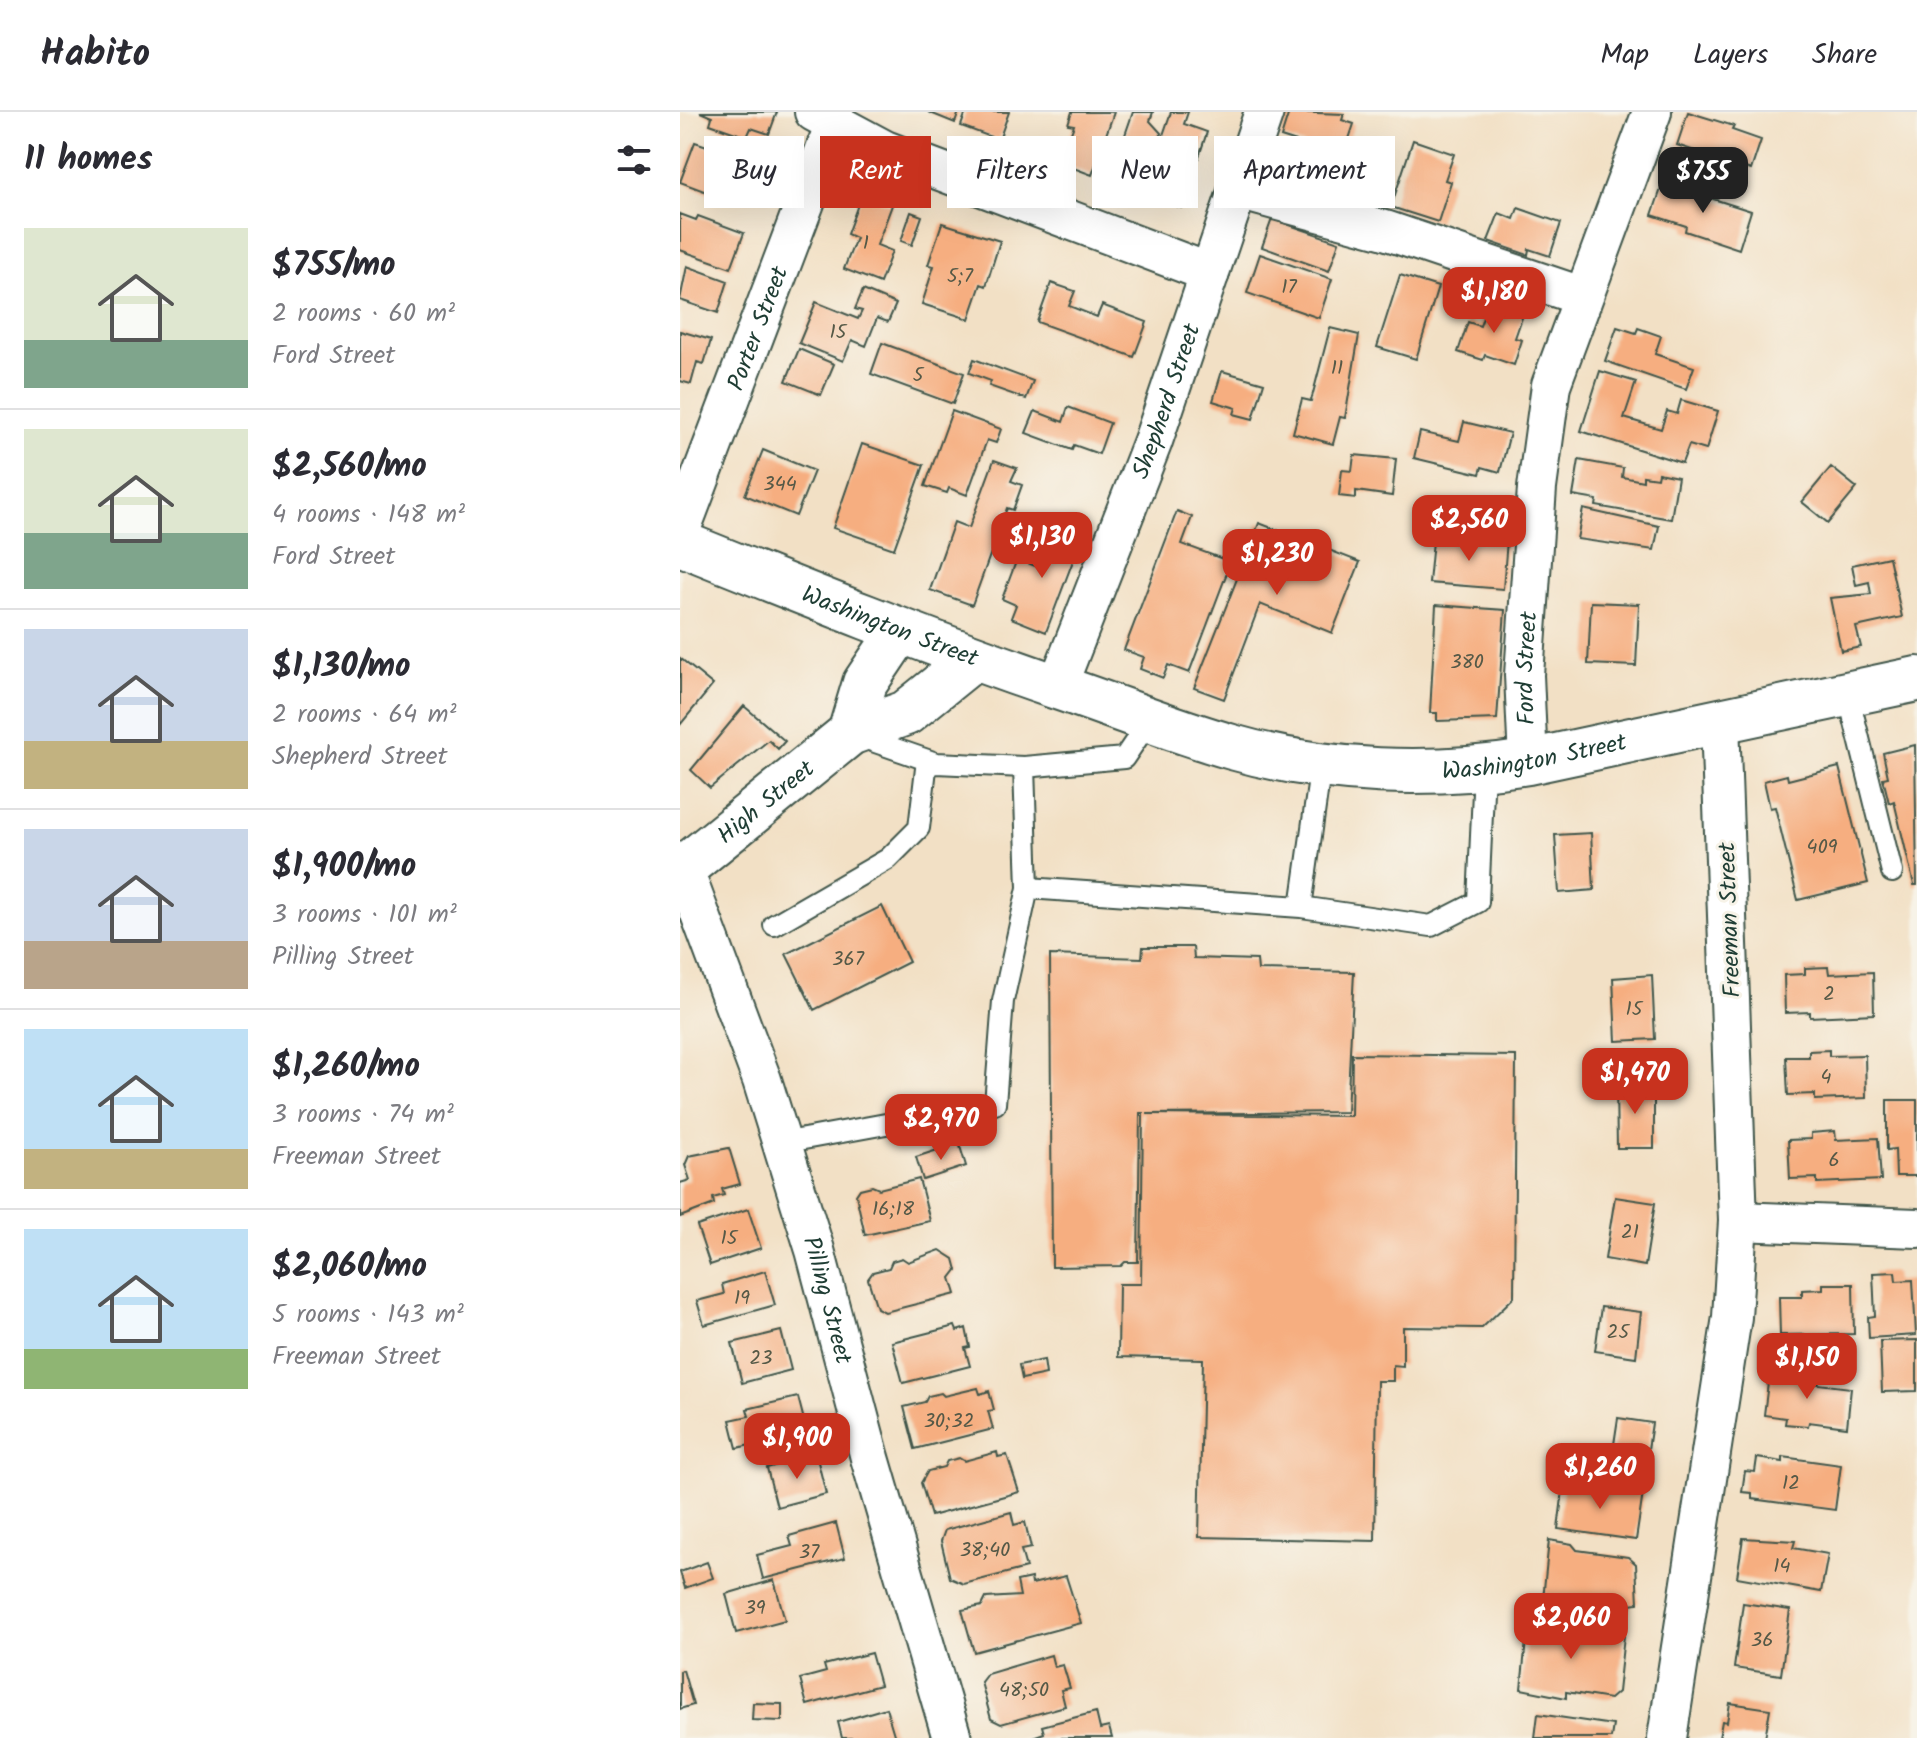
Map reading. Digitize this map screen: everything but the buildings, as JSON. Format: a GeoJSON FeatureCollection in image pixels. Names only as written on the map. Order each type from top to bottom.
{"type":"FeatureCollection","features":[{"type":"Feature","properties":{"kind":"street","name":"Shepherd Street"},"geometry":{"type":"LineString","coordinates":[[1256,136],[1264,112]]}},
{"type":"Feature","properties":{"kind":"street","name":"Ford Street"},"geometry":{"type":"LineString","coordinates":[[1528,762],[1524,675],[1543,435],[1551,385],[1581,296],[1652,112]]}},
{"type":"Feature","properties":{"kind":"street"},"geometry":{"type":"LineString","coordinates":[[824,119],[885,150],[1210,273]]}},
{"type":"Feature","properties":{"kind":"street","name":"Porter Street"},"geometry":{"type":"LineString","coordinates":[[680,532],[824,119]]}},
{"type":"Feature","properties":{"kind":"street","name":"Shepherd Street"},"geometry":{"type":"LineString","coordinates":[[1057,687],[1153,441],[1232,208]]}},
{"type":"Feature","properties":{"kind":"street"},"geometry":{"type":"LineString","coordinates":[[1304,208],[1385,230],[1581,296]]}},
{"type":"Feature","properties":{"kind":"street","name":"Washington Street"},"geometry":{"type":"LineString","coordinates":[[680,543],[973,659],[1149,721],[1233,748],[1345,768],[1484,769],[1917,679]]}},
{"type":"Feature","properties":{"kind":"street"},"geometry":{"type":"LineString","coordinates":[[850,733],[865,683],[900,631]]}},
{"type":"Feature","properties":{"kind":"street","name":"High Street"},"geometry":{"type":"LineString","coordinates":[[682,870],[850,733],[906,713],[973,659]]}},
{"type":"Feature","properties":{"kind":"street","name":"Freeman Street"},"geometry":{"type":"LineString","coordinates":[[1667,1738],[1732,1317],[1738,1221],[1720,721]]}},
{"type":"Feature","properties":{"kind":"street","name":"Pilling Street"},"geometry":{"type":"LineString","coordinates":[[682,870],[782,1143],[952,1738]]}},
{"type":"Feature","properties":{"kind":"street"},"geometry":{"type":"LineString","coordinates":[[1738,1221],[1917,1228]]}},
{"type":"Feature","properties":{"kind":"lane"},"geometry":{"type":"LineString","coordinates":[[1848,694],[1892,872]]}},
{"type":"Feature","properties":{"kind":"lane"},"geometry":{"type":"LineString","coordinates":[[850,733],[927,760],[1024,767],[1124,758],[1149,721]]}},
{"type":"Feature","properties":{"kind":"lane"},"geometry":{"type":"LineString","coordinates":[[774,925],[888,859],[919,828],[927,760]]}},
{"type":"Feature","properties":{"kind":"lane"},"geometry":{"type":"LineString","coordinates":[[1301,907],[1321,764]]}},
{"type":"Feature","properties":{"kind":"lane"},"geometry":{"type":"LineString","coordinates":[[782,1143],[995,1104],[1003,1001],[1028,888],[1024,767]]}},
{"type":"Feature","properties":{"kind":"lane"},"geometry":{"type":"LineString","coordinates":[[1028,888],[1301,907],[1431,926],[1478,902],[1484,769]]}}]}
